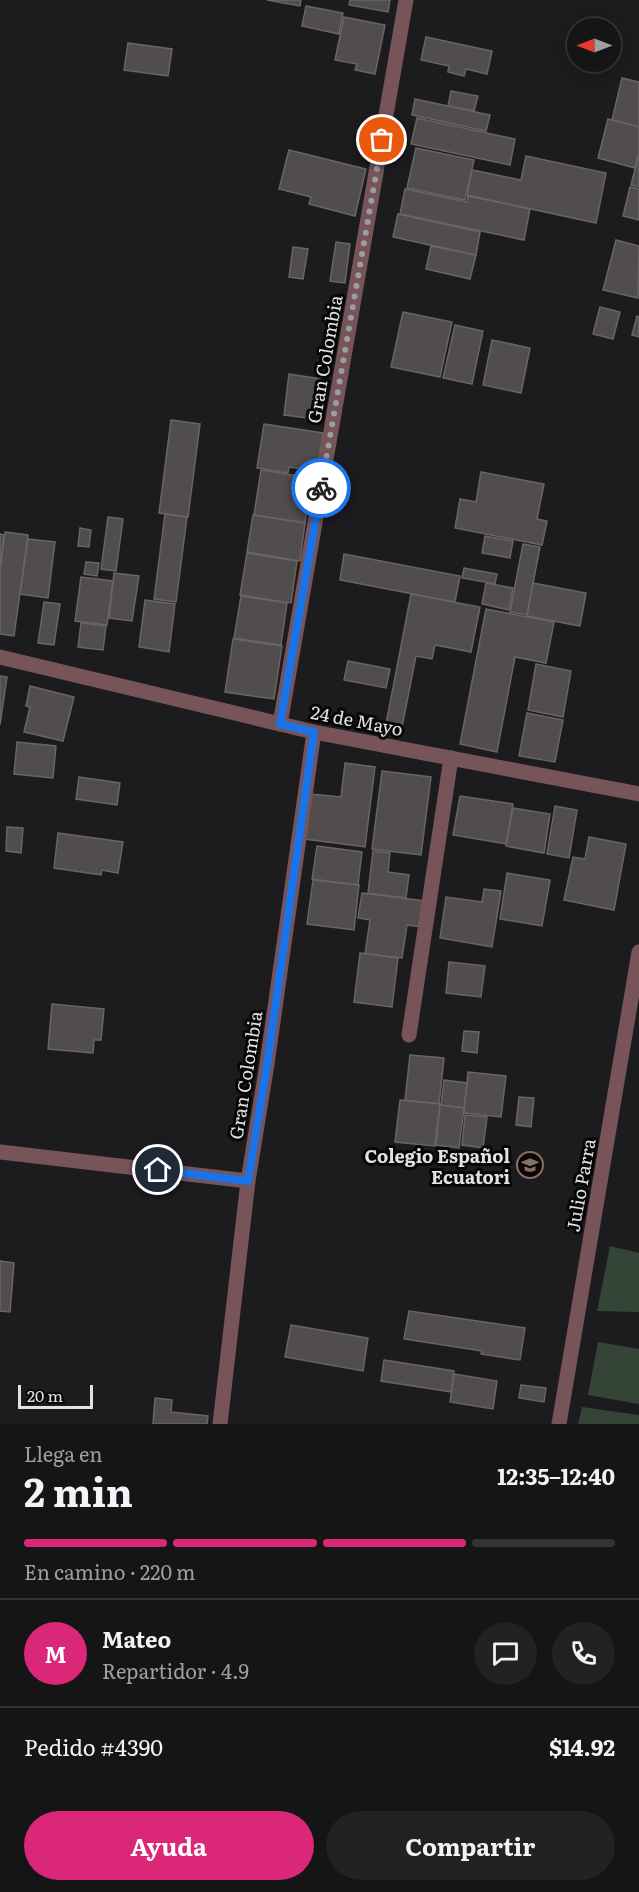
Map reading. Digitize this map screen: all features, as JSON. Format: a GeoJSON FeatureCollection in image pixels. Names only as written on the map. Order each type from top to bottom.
{"type":"FeatureCollection","features":[{"type":"Feature","properties":{"kind":"street","name":"Gran Colombia"},"geometry":{"type":"LineString","coordinates":[[280,724],[406,0]]}},
{"type":"Feature","properties":{"kind":"street","name":"24 de Mayo"},"geometry":{"type":"LineString","coordinates":[[0,657],[314,732],[639,794]]}},
{"type":"Feature","properties":{"kind":"street","name":"Gran Colombia"},"geometry":{"type":"LineString","coordinates":[[220,1424],[248,1181],[267,1065],[314,732]]}},
{"type":"Feature","properties":{"kind":"street"},"geometry":{"type":"LineString","coordinates":[[409,1035],[451,758]]}},
{"type":"Feature","properties":{"kind":"street","name":"Julio Parra"},"geometry":{"type":"LineString","coordinates":[[558,1424],[639,952]]}},
{"type":"Feature","properties":{"kind":"street"},"geometry":{"type":"LineString","coordinates":[[0,1152],[248,1181]]}},
{"type":"Feature","properties":{"kind":"green space"},"geometry":{"type":"Polygon","coordinates":[[[610,1246],[639,1253],[639,1312],[597,1311],[610,1246]]]}},
{"type":"Feature","properties":{"kind":"green space"},"geometry":{"type":"Polygon","coordinates":[[[598,1342],[639,1349],[639,1404],[588,1395],[598,1342]]]}},
{"type":"Feature","properties":{"kind":"green space"},"geometry":{"type":"Polygon","coordinates":[[[582,1407],[639,1415],[639,1424],[578,1424],[582,1407]]]}},
{"type":"Feature","properties":{"kind":"building"},"geometry":{"type":"Polygon","coordinates":[[[267,0],[301,0],[300,6],[267,0]]]}},
{"type":"Feature","properties":{"kind":"building"},"geometry":{"type":"Polygon","coordinates":[[[350,0],[390,0],[388,12],[349,5],[350,0]]]}},
{"type":"Feature","properties":{"kind":"building"},"geometry":{"type":"Polygon","coordinates":[[[306,6],[343,13],[339,34],[302,26],[306,6]]]}},
{"type":"Feature","properties":{"kind":"building"},"geometry":{"type":"Polygon","coordinates":[[[344,17],[385,25],[375,74],[355,70],[357,64],[335,60],[344,17]]]}},
{"type":"Feature","properties":{"kind":"building"},"geometry":{"type":"Polygon","coordinates":[[[426,37],[492,51],[487,74],[466,69],[464,76],[448,72],[449,66],[421,60],[426,37]]]}},
{"type":"Feature","properties":{"kind":"building"},"geometry":{"type":"Polygon","coordinates":[[[128,43],[172,49],[168,76],[124,70],[128,43]]]}},
{"type":"Feature","properties":{"kind":"building"},"geometry":{"type":"Polygon","coordinates":[[[622,78],[639,82],[639,127],[612,120],[622,78]]]}},
{"type":"Feature","properties":{"kind":"building"},"geometry":{"type":"Polygon","coordinates":[[[451,91],[478,96],[474,111],[448,106],[451,91]]]}},
{"type":"Feature","properties":{"kind":"building"},"geometry":{"type":"Polygon","coordinates":[[[415,99],[490,115],[486,131],[412,115],[415,99]]]}},
{"type":"Feature","properties":{"kind":"building"},"geometry":{"type":"Polygon","coordinates":[[[417,118],[515,139],[510,165],[411,144],[417,118]]]}},
{"type":"Feature","properties":{"kind":"building"},"geometry":{"type":"Polygon","coordinates":[[[608,119],[639,127],[639,152],[635,168],[598,158],[608,119]]]}},
{"type":"Feature","properties":{"kind":"building"},"geometry":{"type":"Polygon","coordinates":[[[416,148],[474,160],[465,200],[407,188],[416,148]]]}},
{"type":"Feature","properties":{"kind":"building"},"geometry":{"type":"Polygon","coordinates":[[[289,150],[366,169],[355,216],[309,204],[311,197],[279,189],[289,150]]]}},
{"type":"Feature","properties":{"kind":"building"},"geometry":{"type":"Polygon","coordinates":[[[639,153],[639,187],[631,185],[639,153]]]}},
{"type":"Feature","properties":{"kind":"building"},"geometry":{"type":"Polygon","coordinates":[[[526,156],[606,173],[596,223],[467,195],[472,170],[521,180],[526,156]]]}},
{"type":"Feature","properties":{"kind":"building"},"geometry":{"type":"Polygon","coordinates":[[[630,187],[639,189],[639,220],[623,216],[630,187]]]}},
{"type":"Feature","properties":{"kind":"building"},"geometry":{"type":"Polygon","coordinates":[[[405,189],[467,202],[468,196],[530,209],[524,240],[400,214],[405,189]]]}},
{"type":"Feature","properties":{"kind":"building"},"geometry":{"type":"Polygon","coordinates":[[[398,214],[480,232],[476,255],[393,237],[398,214]]]}},
{"type":"Feature","properties":{"kind":"building"},"geometry":{"type":"Polygon","coordinates":[[[616,240],[639,246],[638,298],[603,290],[616,240]]]}},
{"type":"Feature","properties":{"kind":"building"},"geometry":{"type":"Polygon","coordinates":[[[336,242],[350,244],[345,283],[330,281],[336,242]]]}},
{"type":"Feature","properties":{"kind":"building"},"geometry":{"type":"Polygon","coordinates":[[[431,246],[476,255],[470,279],[426,269],[431,246]]]}},
{"type":"Feature","properties":{"kind":"building"},"geometry":{"type":"Polygon","coordinates":[[[293,247],[308,249],[303,279],[289,277],[293,247]]]}},
{"type":"Feature","properties":{"kind":"building"},"geometry":{"type":"Polygon","coordinates":[[[600,307],[620,312],[613,339],[593,334],[600,307]]]}},
{"type":"Feature","properties":{"kind":"building"},"geometry":{"type":"Polygon","coordinates":[[[403,312],[452,322],[440,377],[391,367],[403,312]]]}},
{"type":"Feature","properties":{"kind":"building"},"geometry":{"type":"Polygon","coordinates":[[[637,316],[639,317],[639,337],[632,335],[637,316]]]}},
{"type":"Feature","properties":{"kind":"building"},"geometry":{"type":"Polygon","coordinates":[[[455,325],[483,331],[472,384],[443,378],[455,325]]]}},
{"type":"Feature","properties":{"kind":"building"},"geometry":{"type":"Polygon","coordinates":[[[492,340],[530,348],[521,393],[483,385],[492,340]]]}},
{"type":"Feature","properties":{"kind":"building"},"geometry":{"type":"Polygon","coordinates":[[[289,374],[321,379],[316,419],[284,415],[289,374]]]}},
{"type":"Feature","properties":{"kind":"building"},"geometry":{"type":"Polygon","coordinates":[[[171,420],[200,424],[188,517],[159,513],[171,420]]]}},
{"type":"Feature","properties":{"kind":"building"},"geometry":{"type":"Polygon","coordinates":[[[264,424],[323,433],[317,471],[289,467],[288,473],[257,468],[264,424]]]}},
{"type":"Feature","properties":{"kind":"building"},"geometry":{"type":"Polygon","coordinates":[[[261,470],[312,478],[305,523],[254,515],[261,470]]]}},
{"type":"Feature","properties":{"kind":"building"},"geometry":{"type":"Polygon","coordinates":[[[481,472],[544,484],[537,519],[547,521],[542,545],[455,528],[460,499],[476,502],[481,472]]]}},
{"type":"Feature","properties":{"kind":"building"},"geometry":{"type":"Polygon","coordinates":[[[165,514],[187,517],[176,602],[154,599],[165,514]]]}},
{"type":"Feature","properties":{"kind":"building"},"geometry":{"type":"Polygon","coordinates":[[[253,515],[305,523],[300,561],[247,552],[253,515]]]}},
{"type":"Feature","properties":{"kind":"building"},"geometry":{"type":"Polygon","coordinates":[[[108,517],[123,519],[116,571],[101,569],[108,517]]]}},
{"type":"Feature","properties":{"kind":"building"},"geometry":{"type":"Polygon","coordinates":[[[80,528],[91,530],[89,547],[78,546],[80,528]]]}},
{"type":"Feature","properties":{"kind":"building"},"geometry":{"type":"Polygon","coordinates":[[[5,532],[28,535],[14,636],[0,634],[0,570],[5,532]]]}},
{"type":"Feature","properties":{"kind":"building"},"geometry":{"type":"Polygon","coordinates":[[[0,534],[4,535],[0,567],[0,534]]]}},
{"type":"Feature","properties":{"kind":"building"},"geometry":{"type":"Polygon","coordinates":[[[485,536],[513,541],[510,558],[482,553],[485,536]]]}},
{"type":"Feature","properties":{"kind":"building"},"geometry":{"type":"Polygon","coordinates":[[[28,539],[55,542],[48,598],[20,594],[28,539]]]}},
{"type":"Feature","properties":{"kind":"building"},"geometry":{"type":"Polygon","coordinates":[[[523,544],[540,547],[527,615],[510,612],[523,544]]]}},
{"type":"Feature","properties":{"kind":"building"},"geometry":{"type":"Polygon","coordinates":[[[247,553],[297,561],[291,603],[240,595],[247,553]]]}},
{"type":"Feature","properties":{"kind":"building"},"geometry":{"type":"Polygon","coordinates":[[[344,554],[460,576],[455,602],[340,580],[344,554]]]}},
{"type":"Feature","properties":{"kind":"building"},"geometry":{"type":"Polygon","coordinates":[[[86,562],[99,563],[97,576],[84,574],[86,562]]]}},
{"type":"Feature","properties":{"kind":"building"},"geometry":{"type":"Polygon","coordinates":[[[464,568],[497,574],[495,584],[462,578],[464,568]]]}},
{"type":"Feature","properties":{"kind":"building"},"geometry":{"type":"Polygon","coordinates":[[[114,573],[139,576],[132,621],[109,618],[114,573]]]}},
{"type":"Feature","properties":{"kind":"building"},"geometry":{"type":"Polygon","coordinates":[[[81,577],[113,581],[107,625],[75,621],[81,577]]]}},
{"type":"Feature","properties":{"kind":"building"},"geometry":{"type":"Polygon","coordinates":[[[486,583],[513,588],[509,610],[482,604],[486,583]]]}},
{"type":"Feature","properties":{"kind":"building"},"geometry":{"type":"Polygon","coordinates":[[[533,583],[586,593],[580,626],[527,616],[533,583]]]}},
{"type":"Feature","properties":{"kind":"building"},"geometry":{"type":"Polygon","coordinates":[[[411,594],[480,607],[471,652],[435,645],[432,659],[416,656],[402,727],[386,724],[411,594]]]}},
{"type":"Feature","properties":{"kind":"building"},"geometry":{"type":"Polygon","coordinates":[[[241,596],[287,603],[281,645],[234,638],[241,596]]]}},
{"type":"Feature","properties":{"kind":"building"},"geometry":{"type":"Polygon","coordinates":[[[145,600],[175,604],[169,652],[139,647],[145,600]]]}},
{"type":"Feature","properties":{"kind":"building"},"geometry":{"type":"Polygon","coordinates":[[[44,602],[60,604],[54,645],[38,643],[44,602]]]}},
{"type":"Feature","properties":{"kind":"building"},"geometry":{"type":"Polygon","coordinates":[[[486,609],[554,622],[546,663],[515,657],[497,752],[460,744],[486,609]]]}},
{"type":"Feature","properties":{"kind":"building"},"geometry":{"type":"Polygon","coordinates":[[[81,623],[106,626],[103,650],[78,647],[81,623]]]}},
{"type":"Feature","properties":{"kind":"building"},"geometry":{"type":"Polygon","coordinates":[[[233,639],[282,646],[274,699],[225,692],[233,639]]]}},
{"type":"Feature","properties":{"kind":"building"},"geometry":{"type":"Polygon","coordinates":[[[348,661],[390,669],[386,688],[344,680],[348,661]]]}},
{"type":"Feature","properties":{"kind":"building"},"geometry":{"type":"Polygon","coordinates":[[[536,664],[571,671],[563,717],[528,710],[536,664]]]}},
{"type":"Feature","properties":{"kind":"building"},"geometry":{"type":"Polygon","coordinates":[[[0,676],[7,677],[0,725],[0,676]]]}},
{"type":"Feature","properties":{"kind":"building"},"geometry":{"type":"Polygon","coordinates":[[[30,686],[74,697],[63,741],[24,732],[30,707],[26,706],[30,686]]]}},
{"type":"Feature","properties":{"kind":"building"},"geometry":{"type":"Polygon","coordinates":[[[527,713],[563,720],[555,762],[519,756],[527,713]]]}},
{"type":"Feature","properties":{"kind":"building"},"geometry":{"type":"Polygon","coordinates":[[[17,742],[56,746],[53,778],[14,774],[17,742]]]}},
{"type":"Feature","properties":{"kind":"building"},"geometry":{"type":"Polygon","coordinates":[[[345,763],[375,767],[365,847],[305,839],[311,794],[341,797],[345,763]]]}},
{"type":"Feature","properties":{"kind":"building"},"geometry":{"type":"Polygon","coordinates":[[[382,771],[431,777],[421,855],[372,849],[382,771]]]}},
{"type":"Feature","properties":{"kind":"building"},"geometry":{"type":"Polygon","coordinates":[[[79,777],[120,783],[117,805],[76,799],[79,777]]]}},
{"type":"Feature","properties":{"kind":"building"},"geometry":{"type":"Polygon","coordinates":[[[460,796],[513,804],[506,844],[453,835],[460,796]]]}},
{"type":"Feature","properties":{"kind":"building"},"geometry":{"type":"Polygon","coordinates":[[[555,806],[577,810],[569,858],[547,854],[555,806]]]}},
{"type":"Feature","properties":{"kind":"building"},"geometry":{"type":"Polygon","coordinates":[[[513,808],[550,814],[544,853],[506,846],[513,808]]]}},
{"type":"Feature","properties":{"kind":"building"},"geometry":{"type":"Polygon","coordinates":[[[7,827],[23,828],[21,853],[6,851],[7,827]]]}},
{"type":"Feature","properties":{"kind":"building"},"geometry":{"type":"Polygon","coordinates":[[[58,833],[123,842],[118,873],[102,870],[101,875],[54,868],[58,833]]]}},
{"type":"Feature","properties":{"kind":"building"},"geometry":{"type":"Polygon","coordinates":[[[589,837],[626,844],[614,910],[564,900],[573,857],[585,859],[589,837]]]}},
{"type":"Feature","properties":{"kind":"building"},"geometry":{"type":"Polygon","coordinates":[[[317,846],[362,852],[358,885],[312,879],[317,846]]]}},
{"type":"Feature","properties":{"kind":"building"},"geometry":{"type":"Polygon","coordinates":[[[373,851],[390,853],[388,872],[409,875],[406,898],[368,893],[373,851]]]}},
{"type":"Feature","properties":{"kind":"building"},"geometry":{"type":"Polygon","coordinates":[[[507,873],[550,880],[542,926],[500,919],[507,873]]]}},
{"type":"Feature","properties":{"kind":"building"},"geometry":{"type":"Polygon","coordinates":[[[313,880],[359,885],[354,930],[307,924],[313,880]]]}},
{"type":"Feature","properties":{"kind":"building"},"geometry":{"type":"Polygon","coordinates":[[[484,889],[501,891],[492,947],[440,938],[446,897],[482,902],[484,889]]]}},
{"type":"Feature","properties":{"kind":"building"},"geometry":{"type":"Polygon","coordinates":[[[362,893],[425,901],[421,927],[407,925],[402,958],[365,954],[370,920],[358,918],[362,893]]]}},
{"type":"Feature","properties":{"kind":"building"},"geometry":{"type":"Polygon","coordinates":[[[360,953],[398,958],[392,1007],[354,1002],[360,953]]]}},
{"type":"Feature","properties":{"kind":"building"},"geometry":{"type":"Polygon","coordinates":[[[449,962],[485,966],[481,997],[446,993],[449,962]]]}},
{"type":"Feature","properties":{"kind":"building"},"geometry":{"type":"Polygon","coordinates":[[[52,1004],[104,1009],[101,1040],[94,1040],[93,1053],[48,1049],[52,1004]]]}},
{"type":"Feature","properties":{"kind":"building"},"geometry":{"type":"Polygon","coordinates":[[[464,1031],[479,1032],[477,1053],[462,1051],[464,1031]]]}},
{"type":"Feature","properties":{"kind":"building"},"geometry":{"type":"Polygon","coordinates":[[[410,1055],[444,1058],[439,1104],[405,1100],[410,1055]]]}},
{"type":"Feature","properties":{"kind":"building"},"geometry":{"type":"Polygon","coordinates":[[[468,1072],[506,1076],[501,1117],[464,1113],[468,1072]]]}},
{"type":"Feature","properties":{"kind":"building"},"geometry":{"type":"Polygon","coordinates":[[[444,1080],[467,1083],[464,1108],[441,1105],[444,1080]]]}},
{"type":"Feature","properties":{"kind":"building"},"geometry":{"type":"Polygon","coordinates":[[[519,1097],[534,1098],[531,1127],[516,1125],[519,1097]]]}},
{"type":"Feature","properties":{"kind":"building"},"geometry":{"type":"Polygon","coordinates":[[[400,1100],[440,1104],[435,1146],[395,1142],[400,1100]]]}},
{"type":"Feature","properties":{"kind":"building"},"geometry":{"type":"Polygon","coordinates":[[[440,1105],[464,1108],[459,1148],[436,1145],[440,1105]]]}},
{"type":"Feature","properties":{"kind":"building"},"geometry":{"type":"Polygon","coordinates":[[[465,1115],[487,1117],[483,1148],[462,1145],[465,1115]]]}},
{"type":"Feature","properties":{"kind":"building"},"geometry":{"type":"Polygon","coordinates":[[[0,1261],[14,1263],[10,1312],[0,1311],[0,1261]]]}},
{"type":"Feature","properties":{"kind":"building"},"geometry":{"type":"Polygon","coordinates":[[[409,1311],[525,1328],[520,1360],[481,1354],[482,1351],[404,1339],[409,1311]]]}},
{"type":"Feature","properties":{"kind":"building"},"geometry":{"type":"Polygon","coordinates":[[[291,1325],[368,1338],[363,1371],[285,1357],[291,1325]]]}},
{"type":"Feature","properties":{"kind":"building"},"geometry":{"type":"Polygon","coordinates":[[[384,1360],[454,1371],[451,1392],[381,1381],[384,1360]]]}},
{"type":"Feature","properties":{"kind":"building"},"geometry":{"type":"Polygon","coordinates":[[[454,1374],[497,1381],[493,1409],[450,1402],[454,1374]]]}},
{"type":"Feature","properties":{"kind":"building"},"geometry":{"type":"Polygon","coordinates":[[[521,1385],[546,1388],[544,1402],[519,1398],[521,1385]]]}},
{"type":"Feature","properties":{"kind":"building"},"geometry":{"type":"Polygon","coordinates":[[[155,1398],[172,1400],[171,1412],[208,1416],[207,1424],[153,1424],[155,1398]]]}},
{"type":"Feature","properties":{"kind":"way so far"},"geometry":{"type":"LineString","coordinates":[[321,488],[382,140]]}},
{"type":"Feature","properties":{"kind":"place","name":"Colegio Español Ecuatori"},"geometry":{"type":"Point","coordinates":[530,1165]}},
{"type":"Feature","properties":{"kind":"route"},"geometry":{"type":"LineString","coordinates":[[158,1170],[248,1181],[267,1065],[314,732],[280,724],[321,488]]}}]}
